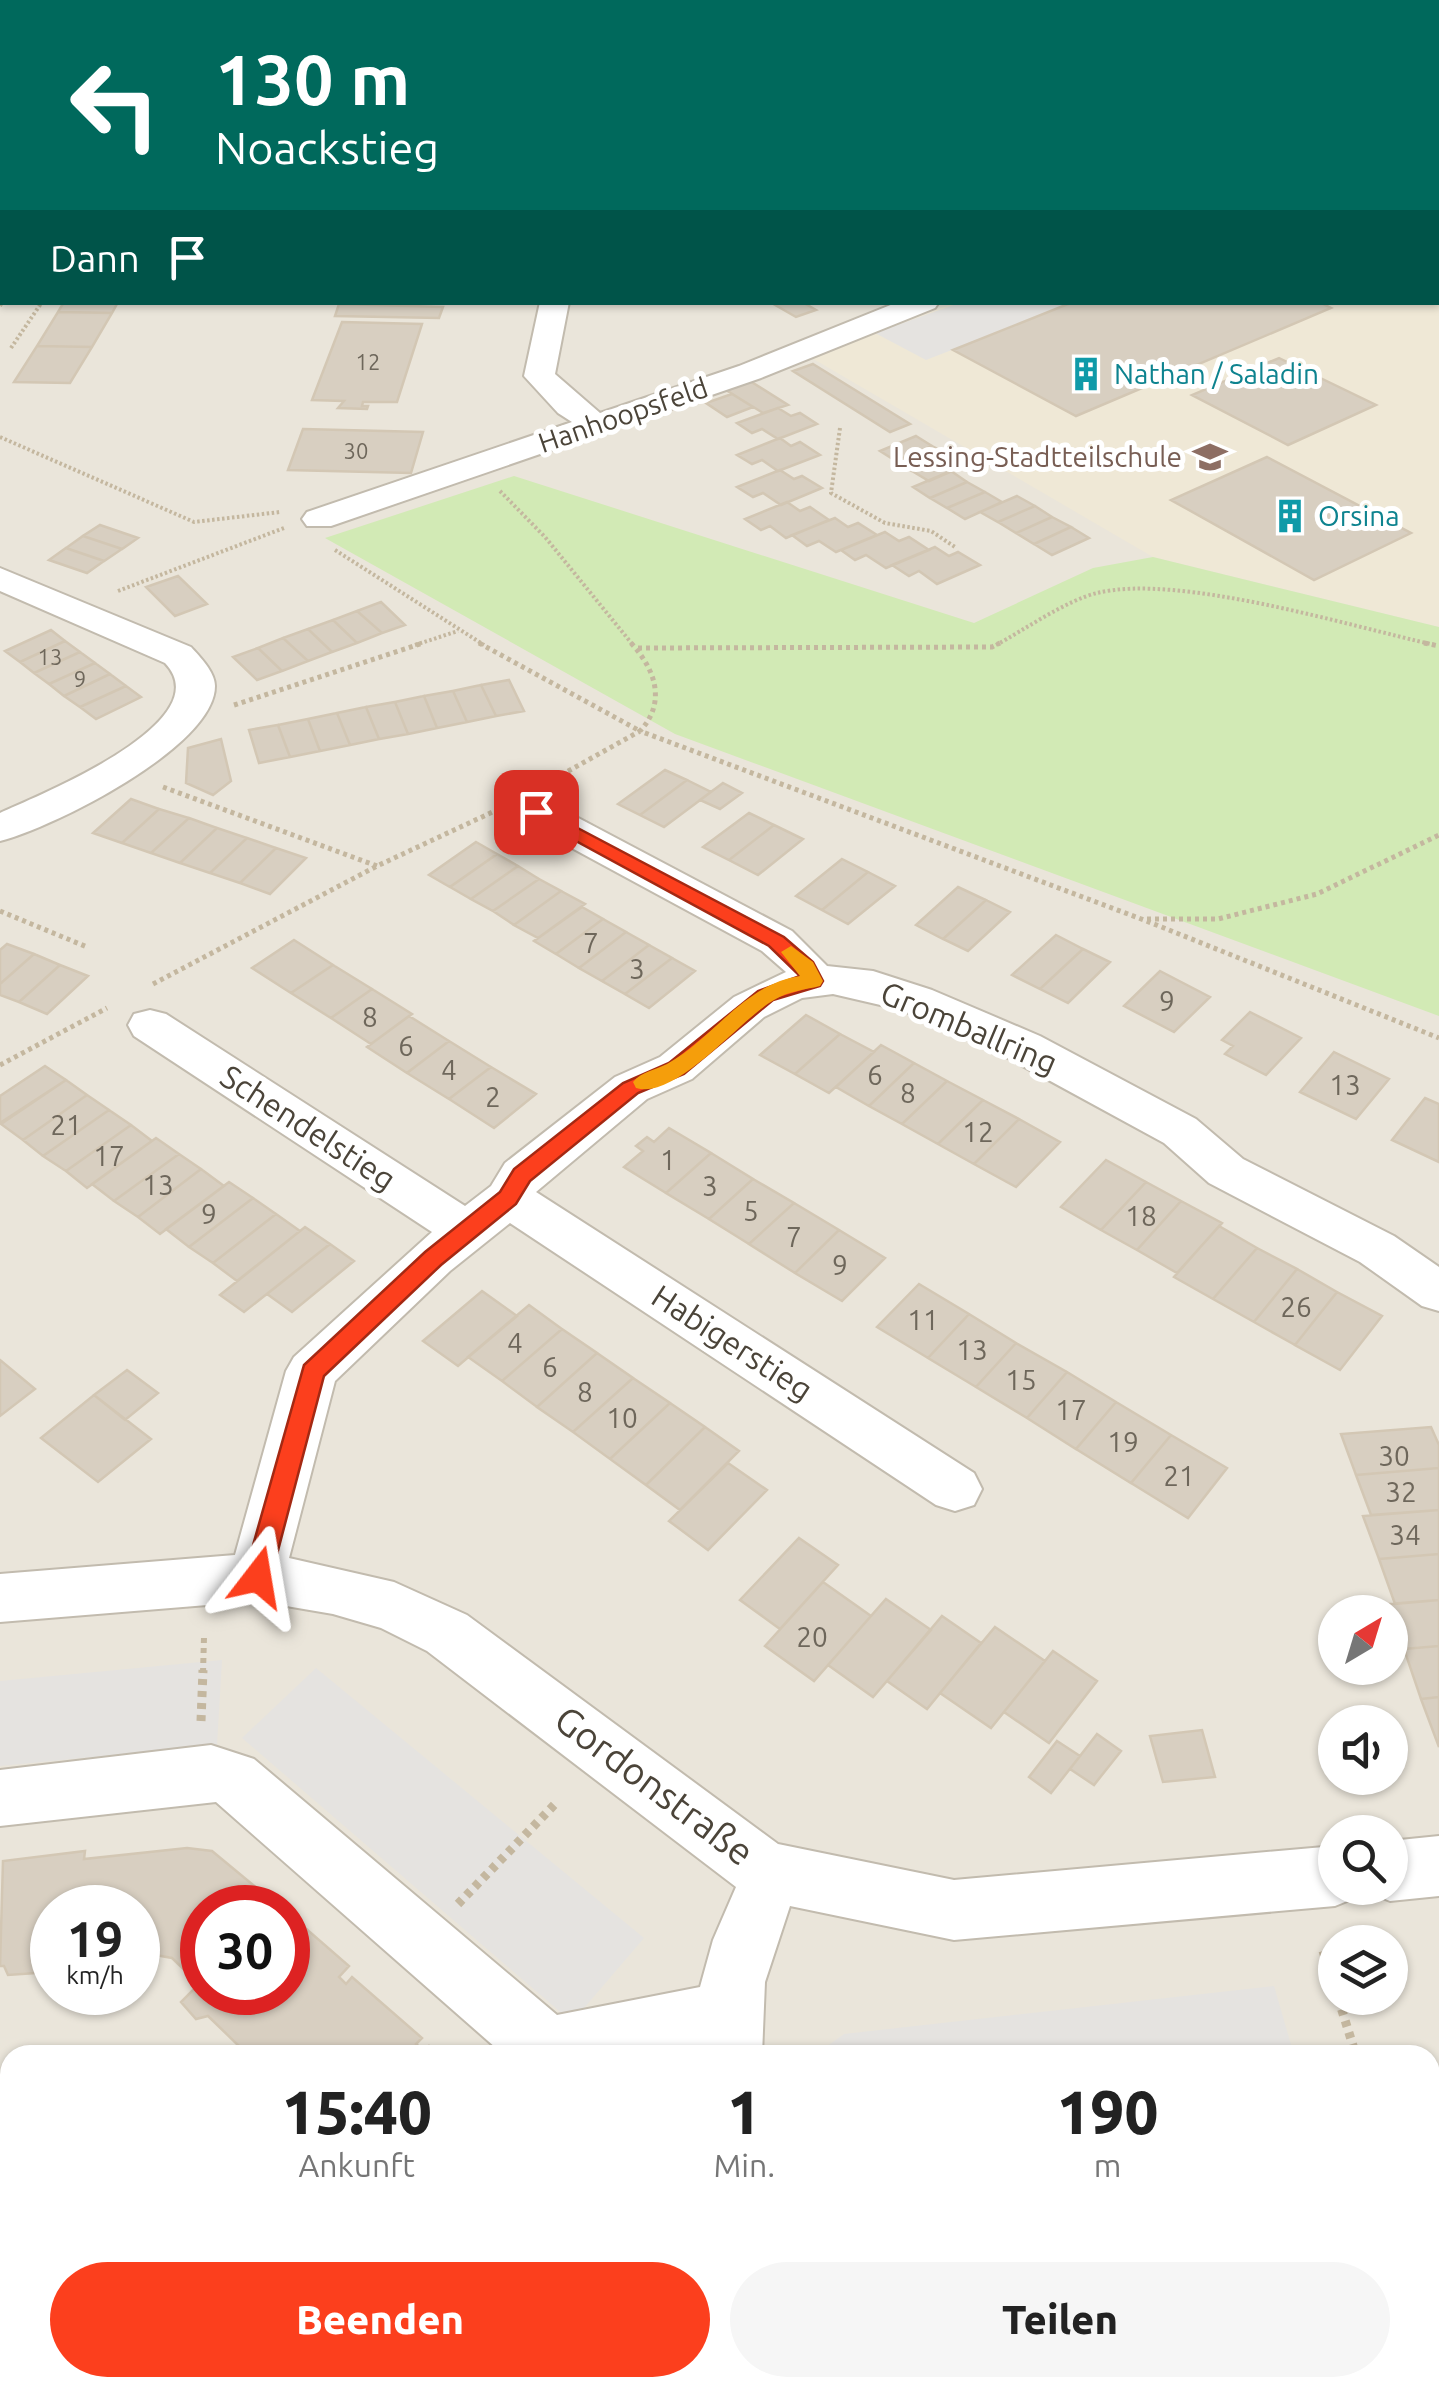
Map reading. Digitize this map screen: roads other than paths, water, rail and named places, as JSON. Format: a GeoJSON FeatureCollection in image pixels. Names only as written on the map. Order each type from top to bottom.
{"type":"FeatureCollection","features":[{"type":"Feature","properties":{"kind":"street"},"geometry":{"type":"LineString","coordinates":[[553,305],[538,376],[568,406],[595,423]]}},
{"type":"Feature","properties":{"kind":"street","name":"Hanhoopsfeld"},"geometry":{"type":"LineString","coordinates":[[319,520],[750,372],[918,305]]}},
{"type":"Feature","properties":{"kind":"street"},"geometry":{"type":"LineString","coordinates":[[0,578],[178,655],[192,670],[197,685],[186,721],[168,737],[0,829]]}},
{"type":"Feature","properties":{"kind":"street"},"geometry":{"type":"LineString","coordinates":[[533,799],[776,942],[806,966],[812,981]]}},
{"type":"Feature","properties":{"kind":"street","name":"Gromballring"},"geometry":{"type":"LineString","coordinates":[[258,1577],[312,1372],[466,1231],[508,1198],[522,1175],[630,1088],[676,1068],[765,996],[792,984],[854,982],[898,993],[1024,1047],[1180,1131],[1226,1171],[1378,1249],[1439,1292]]}},
{"type":"Feature","properties":{"kind":"street","name":"Schendelstieg"},"geometry":{"type":"LineString","coordinates":[[135,1007],[466,1231]]}},
{"type":"Feature","properties":{"kind":"street","name":"Habigerstieg"},"geometry":{"type":"LineString","coordinates":[[508,1198],[955,1489]]}},
{"type":"Feature","properties":{"kind":"street","name":"Gordonstraße"},"geometry":{"type":"LineString","coordinates":[[0,1598],[258,1577],[333,1590],[394,1607],[447,1633],[519,1684],[712,1836],[745,1860],[773,1872],[954,1910],[1318,1878]]}},
{"type":"Feature","properties":{"kind":"street"},"geometry":{"type":"LineString","coordinates":[[0,1798],[211,1773],[233,1779],[542,2045]]}},
{"type":"Feature","properties":{"kind":"street"},"geometry":{"type":"LineString","coordinates":[[1408,1869],[1439,1866]]}},
{"type":"Feature","properties":{"kind":"street"},"geometry":{"type":"LineString","coordinates":[[571,2045],[672,2028],[727,2034],[730,1984],[773,1872]]}},
{"type":"Feature","properties":{"kind":"place","name":"Nathan / Saladin"},"geometry":{"type":"Point","coordinates":[1086,374]}},
{"type":"Feature","properties":{"kind":"place","name":"Lessing-Stadtteilschule"},"geometry":{"type":"Point","coordinates":[1210,457]}},
{"type":"Feature","properties":{"kind":"place","name":"Orsina"},"geometry":{"type":"Point","coordinates":[1290,516]}}]}
